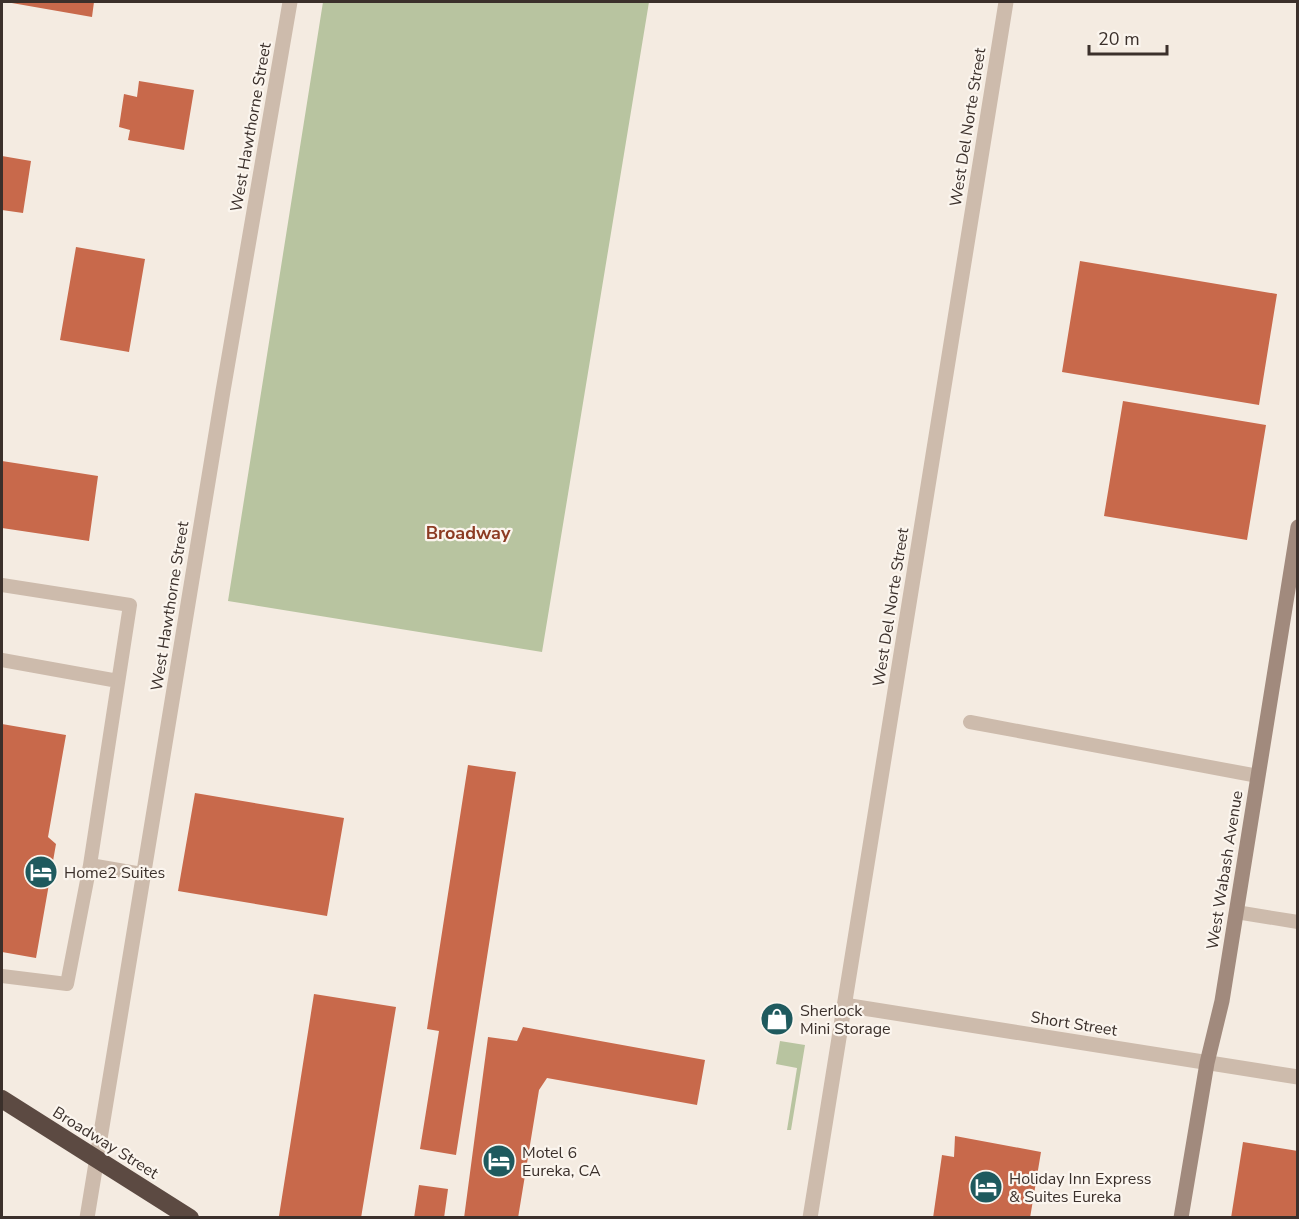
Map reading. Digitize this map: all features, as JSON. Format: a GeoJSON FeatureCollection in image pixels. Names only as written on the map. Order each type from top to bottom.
{"type":"FeatureCollection","features":[{"type":"Feature","properties":{"kind":"highway","name":"Broadway Street"},"geometry":{"type":"LineString","coordinates":[[2,1099],[189,1218]]}},
{"type":"Feature","properties":{"kind":"street","name":"West Hawthorne Street"},"geometry":{"type":"LineString","coordinates":[[87,1218],[142,874],[290,2]]}},
{"type":"Feature","properties":{"kind":"street","name":"West Del Norte Street"},"geometry":{"type":"LineString","coordinates":[[810,1218],[1006,2]]}},
{"type":"Feature","properties":{"kind":"street","name":"West Wabash Avenue"},"geometry":{"type":"LineString","coordinates":[[1182,1218],[1207,1063],[1221,1001],[1236,912],[1295,558],[1298,527]]}},
{"type":"Feature","properties":{"kind":"street","name":"Short Street"},"geometry":{"type":"LineString","coordinates":[[844,1005],[1298,1077]]}},
{"type":"Feature","properties":{"kind":"lane"},"geometry":{"type":"LineString","coordinates":[[2,585],[130,605],[90,865],[67,984],[2,976]]}},
{"type":"Feature","properties":{"kind":"lane"},"geometry":{"type":"LineString","coordinates":[[2,660],[118,681]]}},
{"type":"Feature","properties":{"kind":"lane"},"geometry":{"type":"LineString","coordinates":[[970,722],[1258,776]]}},
{"type":"Feature","properties":{"kind":"lane"},"geometry":{"type":"LineString","coordinates":[[90,865],[142,874]]}},
{"type":"Feature","properties":{"kind":"lane"},"geometry":{"type":"LineString","coordinates":[[1236,912],[1298,922]]}},
{"type":"Feature","properties":{"kind":"green space"},"geometry":{"type":"Polygon","coordinates":[[[323,2],[649,2],[542,652],[228,601],[323,2]]]}},
{"type":"Feature","properties":{"kind":"green space"},"geometry":{"type":"Polygon","coordinates":[[[780,1041],[805,1045],[791,1130],[787,1130],[797,1068],[776,1064],[780,1041]]]}},
{"type":"Feature","properties":{"kind":"building"},"geometry":{"type":"Polygon","coordinates":[[[6,2],[94,2],[92,17],[6,2]]]}},
{"type":"Feature","properties":{"kind":"building"},"geometry":{"type":"Polygon","coordinates":[[[139,81],[194,90],[184,150],[128,140],[130,130],[119,127],[124,94],[137,97],[139,81]]]}},
{"type":"Feature","properties":{"kind":"building"},"geometry":{"type":"Polygon","coordinates":[[[2,156],[31,161],[23,213],[2,210],[2,156]]]}},
{"type":"Feature","properties":{"kind":"building"},"geometry":{"type":"Polygon","coordinates":[[[76,247],[145,259],[129,352],[60,340],[76,247]]]}},
{"type":"Feature","properties":{"kind":"building"},"geometry":{"type":"Polygon","coordinates":[[[1080,261],[1277,294],[1259,405],[1062,372],[1080,261]]]}},
{"type":"Feature","properties":{"kind":"building"},"geometry":{"type":"Polygon","coordinates":[[[1123,401],[1266,425],[1247,540],[1104,516],[1123,401]]]}},
{"type":"Feature","properties":{"kind":"building"},"geometry":{"type":"Polygon","coordinates":[[[2,461],[98,476],[89,541],[2,528],[2,461]]]}},
{"type":"Feature","properties":{"kind":"building"},"geometry":{"type":"Polygon","coordinates":[[[2,724],[66,735],[48,837],[56,844],[36,958],[2,952],[2,724]]]}},
{"type":"Feature","properties":{"kind":"building"},"geometry":{"type":"Polygon","coordinates":[[[468,765],[516,772],[456,1155],[420,1149],[439,1031],[427,1029],[468,765]]]}},
{"type":"Feature","properties":{"kind":"building"},"geometry":{"type":"Polygon","coordinates":[[[195,793],[344,818],[327,916],[178,891],[195,793]]]}},
{"type":"Feature","properties":{"kind":"building"},"geometry":{"type":"Polygon","coordinates":[[[314,994],[396,1007],[361,1218],[279,1216],[314,994]]]}},
{"type":"Feature","properties":{"kind":"building","name":"Motel 6 Eureka, CA"},"geometry":{"type":"Polygon","coordinates":[[[523,1027],[705,1060],[697,1105],[547,1078],[539,1090],[518,1218],[464,1218],[488,1037],[517,1041],[523,1027]]]}},
{"type":"Feature","properties":{"kind":"building","name":"Holiday Inn Express & Suites Eureka"},"geometry":{"type":"Polygon","coordinates":[[[955,1136],[1041,1152],[1030,1218],[933,1218],[942,1155],[954,1157],[955,1136]]]}},
{"type":"Feature","properties":{"kind":"building"},"geometry":{"type":"Polygon","coordinates":[[[1243,1142],[1298,1151],[1298,1218],[1231,1218],[1243,1142]]]}},
{"type":"Feature","properties":{"kind":"building"},"geometry":{"type":"Polygon","coordinates":[[[419,1185],[448,1189],[444,1218],[414,1218],[419,1185]]]}},
{"type":"Feature","properties":{"kind":"place","name":"Home2 Suites"},"geometry":{"type":"Point","coordinates":[41,872]}},
{"type":"Feature","properties":{"kind":"place","name":"Sherlock Mini Storage"},"geometry":{"type":"Point","coordinates":[777,1019]}},
{"type":"Feature","properties":{"kind":"place","name":"Motel 6 Eureka, CA"},"geometry":{"type":"Point","coordinates":[499,1161]}},
{"type":"Feature","properties":{"kind":"place","name":"Holiday Inn Express & Suites Eureka"},"geometry":{"type":"Point","coordinates":[986,1187]}},
{"type":"Feature","properties":{"kind":"district","name":"Broadway"},"geometry":{"type":"Point","coordinates":[468,533]}}]}
